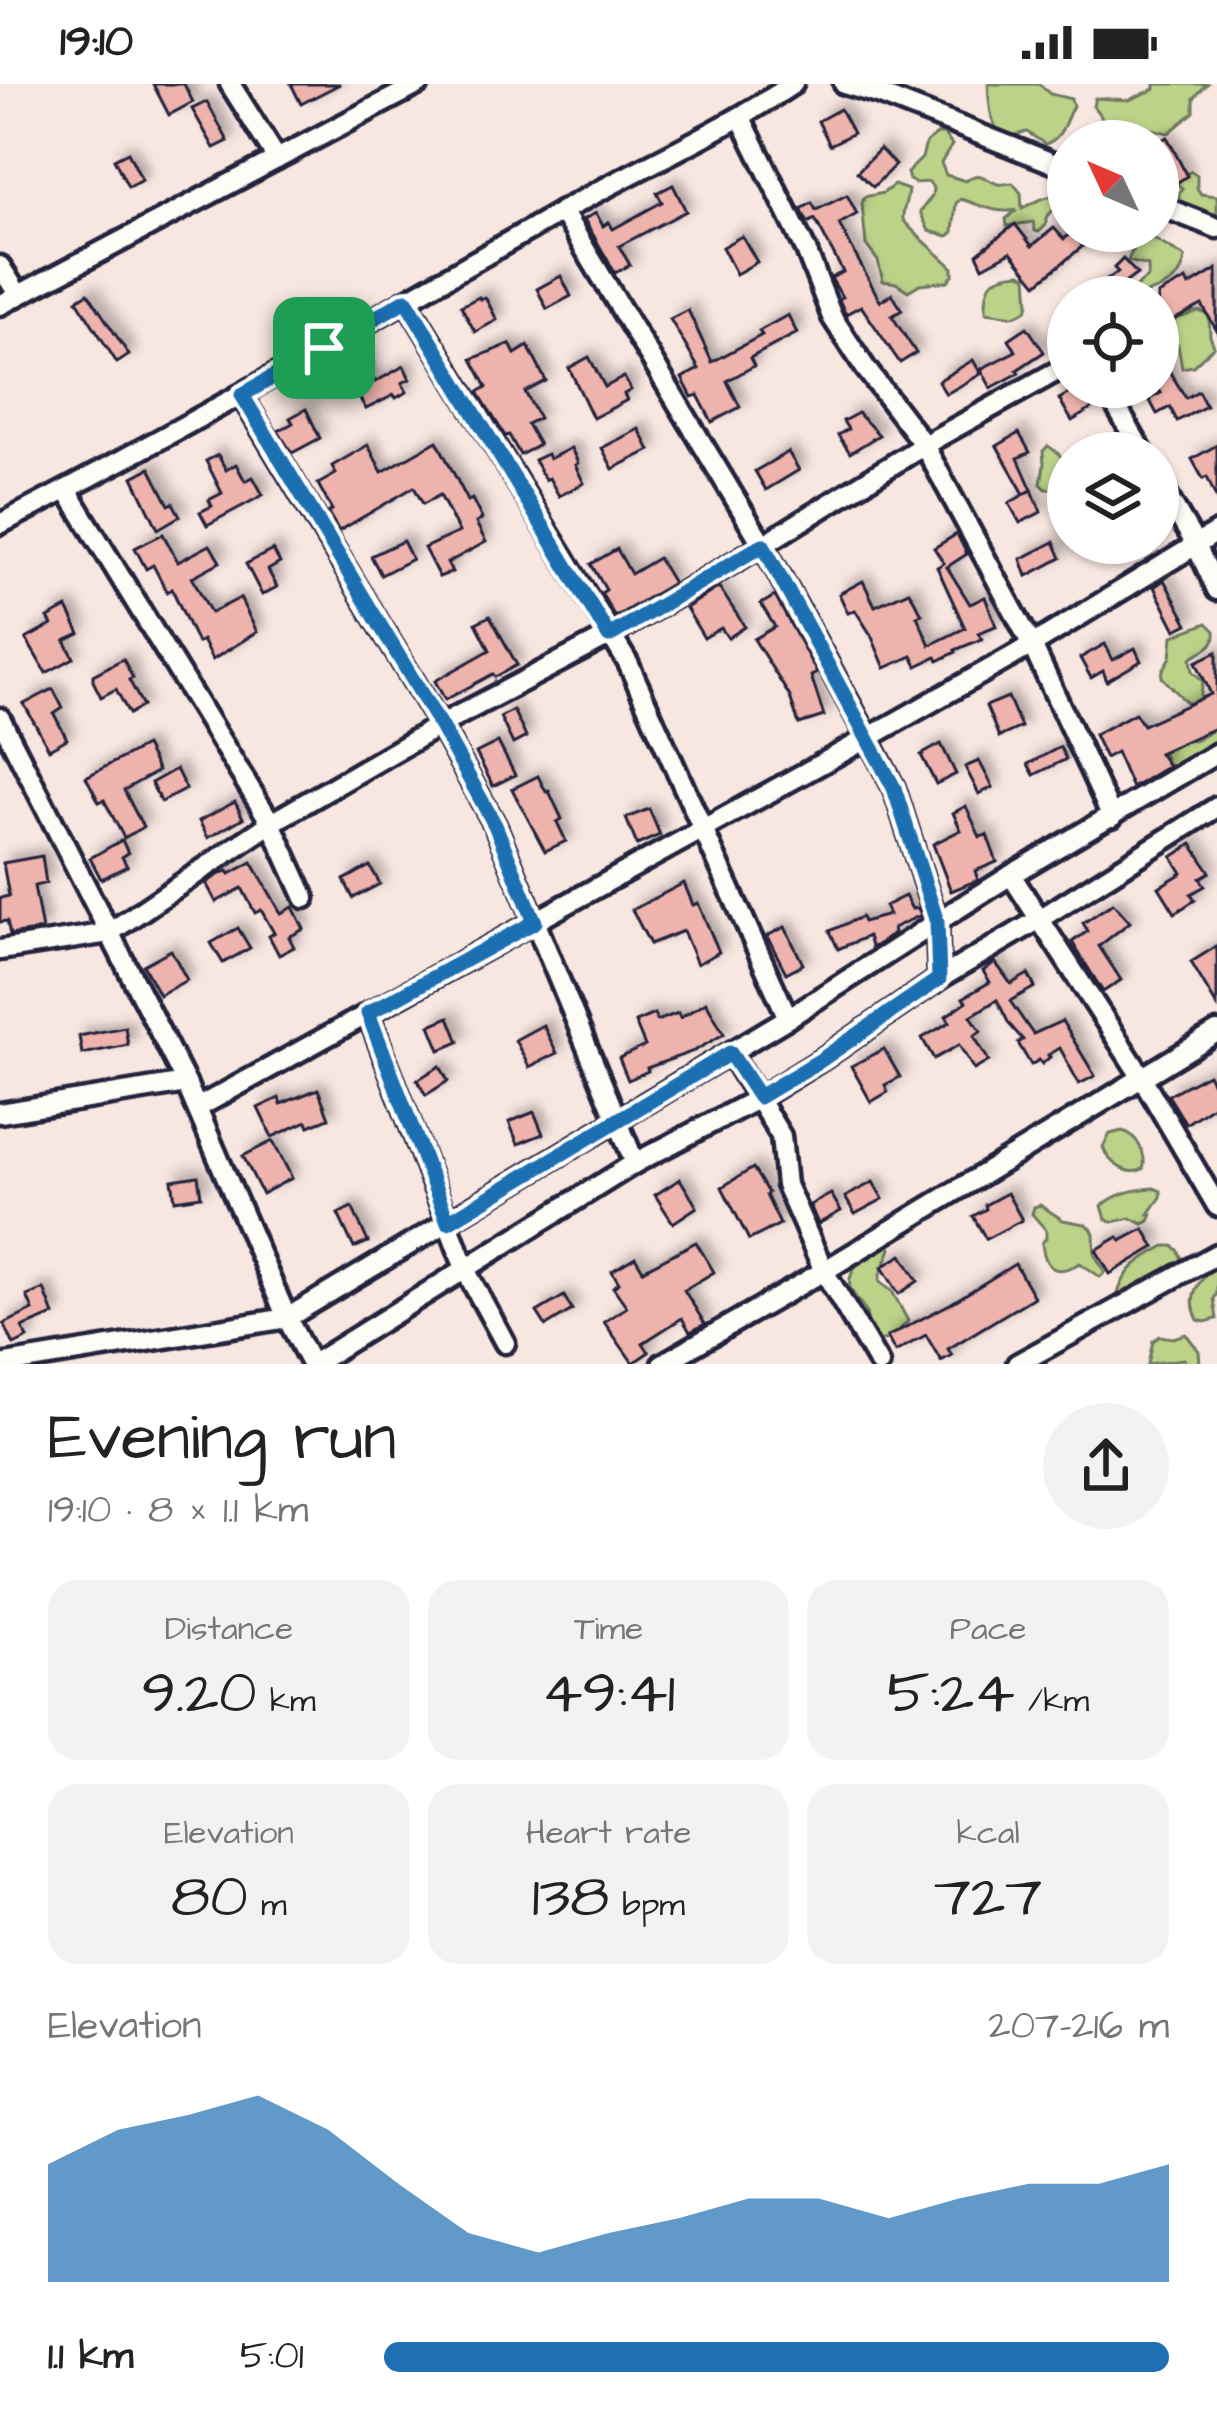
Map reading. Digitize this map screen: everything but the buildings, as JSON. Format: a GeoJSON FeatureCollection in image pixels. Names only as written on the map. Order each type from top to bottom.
{"type":"FeatureCollection","features":[{"type":"Feature","properties":{"kind":"street"},"geometry":{"type":"LineString","coordinates":[[230,84],[277,159]]}},
{"type":"Feature","properties":{"kind":"street"},"geometry":{"type":"LineString","coordinates":[[0,305],[419,84]]}},
{"type":"Feature","properties":{"kind":"street"},"geometry":{"type":"LineString","coordinates":[[0,524],[242,395],[562,211],[741,118],[793,84]]}},
{"type":"Feature","properties":{"kind":"street"},"geometry":{"type":"LineString","coordinates":[[844,84],[886,89],[1047,160]]}},
{"type":"Feature","properties":{"kind":"street"},"geometry":{"type":"LineString","coordinates":[[741,118],[806,250],[832,316],[924,445],[1032,645],[1112,817]]}},
{"type":"Feature","properties":{"kind":"street"},"geometry":{"type":"LineString","coordinates":[[562,211],[763,545],[894,788],[937,922],[939,979]]}},
{"type":"Feature","properties":{"kind":"street"},"geometry":{"type":"LineString","coordinates":[[1179,213],[1217,228]]}},
{"type":"Feature","properties":{"kind":"street"},"geometry":{"type":"LineString","coordinates":[[0,266],[18,294]]}},
{"type":"Feature","properties":{"kind":"street"},"geometry":{"type":"LineString","coordinates":[[406,300],[628,663],[788,1018]]}},
{"type":"Feature","properties":{"kind":"street"},"geometry":{"type":"LineString","coordinates":[[0,950],[109,933],[271,823],[440,725],[609,636],[924,445],[1047,377]]}},
{"type":"Feature","properties":{"kind":"street"},"geometry":{"type":"LineString","coordinates":[[242,395],[495,825],[635,1163]]}},
{"type":"Feature","properties":{"kind":"street"},"geometry":{"type":"LineString","coordinates":[[67,490],[271,823],[305,898]]}},
{"type":"Feature","properties":{"kind":"street"},"geometry":{"type":"LineString","coordinates":[[1179,516],[1217,590]]}},
{"type":"Feature","properties":{"kind":"street"},"geometry":{"type":"LineString","coordinates":[[197,1108],[868,738],[1217,532]]}},
{"type":"Feature","properties":{"kind":"street"},"geometry":{"type":"LineString","coordinates":[[0,718],[186,1083],[287,1318],[312,1364],[635,1163],[821,1060],[939,979],[1217,807]]}},
{"type":"Feature","properties":{"kind":"street"},"geometry":{"type":"LineString","coordinates":[[6,1364],[126,1354],[287,1318],[788,1018],[1011,875],[1217,753]]}},
{"type":"Feature","properties":{"kind":"street"},"geometry":{"type":"LineString","coordinates":[[1011,875],[1141,1076],[1217,1206]]}},
{"type":"Feature","properties":{"kind":"street"},"geometry":{"type":"LineString","coordinates":[[368,1013],[466,1271],[505,1343]]}},
{"type":"Feature","properties":{"kind":"street"},"geometry":{"type":"LineString","coordinates":[[662,1364],[1217,1032]]}},
{"type":"Feature","properties":{"kind":"street"},"geometry":{"type":"LineString","coordinates":[[730,1053],[781,1136],[786,1185],[824,1270],[879,1364]]}},
{"type":"Feature","properties":{"kind":"street"},"geometry":{"type":"LineString","coordinates":[[0,1113],[186,1083]]}},
{"type":"Feature","properties":{"kind":"street"},"geometry":{"type":"LineString","coordinates":[[1017,1364],[1217,1254]]}},
{"type":"Feature","properties":{"kind":"green space"},"geometry":{"type":"Polygon","coordinates":[[[988,84],[1039,84],[1050,94],[1071,99],[1073,106],[1066,120],[1047,120],[1045,144],[1027,132],[1000,132],[988,84]]]}},
{"type":"Feature","properties":{"kind":"green space"},"geometry":{"type":"Polygon","coordinates":[[[1155,84],[1207,84],[1194,98],[1194,112],[1179,125],[1179,120],[1104,120],[1093,106],[1095,98],[1129,100],[1155,89],[1155,84]]]}},
{"type":"Feature","properties":{"kind":"green space"},"geometry":{"type":"Polygon","coordinates":[[[944,134],[952,145],[941,163],[946,175],[1013,183],[1021,193],[1022,208],[1047,197],[1046,225],[1039,232],[1033,222],[1007,226],[1006,219],[1017,210],[995,210],[961,199],[956,203],[953,232],[948,236],[929,231],[920,212],[933,188],[929,182],[909,180],[907,173],[922,158],[926,143],[944,134]]]}},
{"type":"Feature","properties":{"kind":"green space"},"geometry":{"type":"Polygon","coordinates":[[[1191,171],[1197,175],[1201,194],[1217,196],[1217,221],[1179,205],[1180,178],[1191,171]]]}},
{"type":"Feature","properties":{"kind":"green space"},"geometry":{"type":"Polygon","coordinates":[[[894,185],[908,190],[905,223],[953,268],[948,281],[920,284],[908,291],[883,281],[878,261],[866,245],[862,204],[864,197],[894,185]]]}},
{"type":"Feature","properties":{"kind":"green space"},"geometry":{"type":"Polygon","coordinates":[[[1176,252],[1185,257],[1177,276],[1148,276],[1148,266],[1128,261],[1131,253],[1176,252]]]}},
{"type":"Feature","properties":{"kind":"green space"},"geometry":{"type":"Polygon","coordinates":[[[1021,273],[1027,276],[1027,310],[1014,316],[986,312],[992,282],[1021,273]]]}},
{"type":"Feature","properties":{"kind":"green space"},"geometry":{"type":"Polygon","coordinates":[[[1199,311],[1209,315],[1214,346],[1193,366],[1182,368],[1179,351],[1179,318],[1199,311]]]}},
{"type":"Feature","properties":{"kind":"green space"},"geometry":{"type":"Polygon","coordinates":[[[1047,447],[1047,489],[1041,484],[1047,447]]]}},
{"type":"Feature","properties":{"kind":"green space"},"geometry":{"type":"Polygon","coordinates":[[[1207,623],[1215,631],[1214,642],[1191,658],[1193,671],[1203,681],[1200,701],[1187,703],[1162,677],[1163,670],[1171,657],[1173,636],[1207,623]]]}},
{"type":"Feature","properties":{"kind":"green space"},"geometry":{"type":"Polygon","coordinates":[[[1217,713],[1217,750],[1178,771],[1167,763],[1162,751],[1174,739],[1194,741],[1211,731],[1217,713]]]}},
{"type":"Feature","properties":{"kind":"green space"},"geometry":{"type":"Polygon","coordinates":[[[1122,1131],[1140,1146],[1143,1169],[1125,1170],[1106,1153],[1103,1147],[1110,1134],[1122,1131]]]}},
{"type":"Feature","properties":{"kind":"green space"},"geometry":{"type":"Polygon","coordinates":[[[1161,1191],[1161,1197],[1149,1221],[1106,1219],[1102,1206],[1108,1202],[1126,1192],[1161,1191]]]}},
{"type":"Feature","properties":{"kind":"green space"},"geometry":{"type":"Polygon","coordinates":[[[1040,1205],[1063,1220],[1091,1228],[1095,1255],[1105,1272],[1100,1277],[1080,1263],[1059,1270],[1049,1265],[1042,1243],[1046,1230],[1032,1214],[1040,1205]]]}},
{"type":"Feature","properties":{"kind":"green space"},"geometry":{"type":"Polygon","coordinates":[[[882,1241],[891,1249],[880,1282],[892,1291],[908,1321],[885,1340],[875,1340],[850,1281],[860,1261],[882,1241]]]}},
{"type":"Feature","properties":{"kind":"green space"},"geometry":{"type":"Polygon","coordinates":[[[1165,1246],[1178,1250],[1184,1263],[1123,1303],[1117,1297],[1129,1272],[1165,1246]]]}},
{"type":"Feature","properties":{"kind":"green space"},"geometry":{"type":"Polygon","coordinates":[[[1217,1265],[1217,1319],[1205,1322],[1198,1320],[1194,1296],[1199,1283],[1217,1265]]]}},
{"type":"Feature","properties":{"kind":"green space"},"geometry":{"type":"Polygon","coordinates":[[[1186,1334],[1199,1351],[1200,1364],[1186,1364],[1184,1359],[1148,1364],[1153,1341],[1186,1334]]]}},
{"type":"Feature","properties":{"kind":"route"},"geometry":{"type":"LineString","coordinates":[[406,300],[609,636],[763,545],[894,788],[937,922],[939,979],[821,1060],[759,1097],[730,1053],[448,1222],[368,1013],[535,922],[495,825],[440,725],[242,395],[324,348],[406,300]]}}]}
